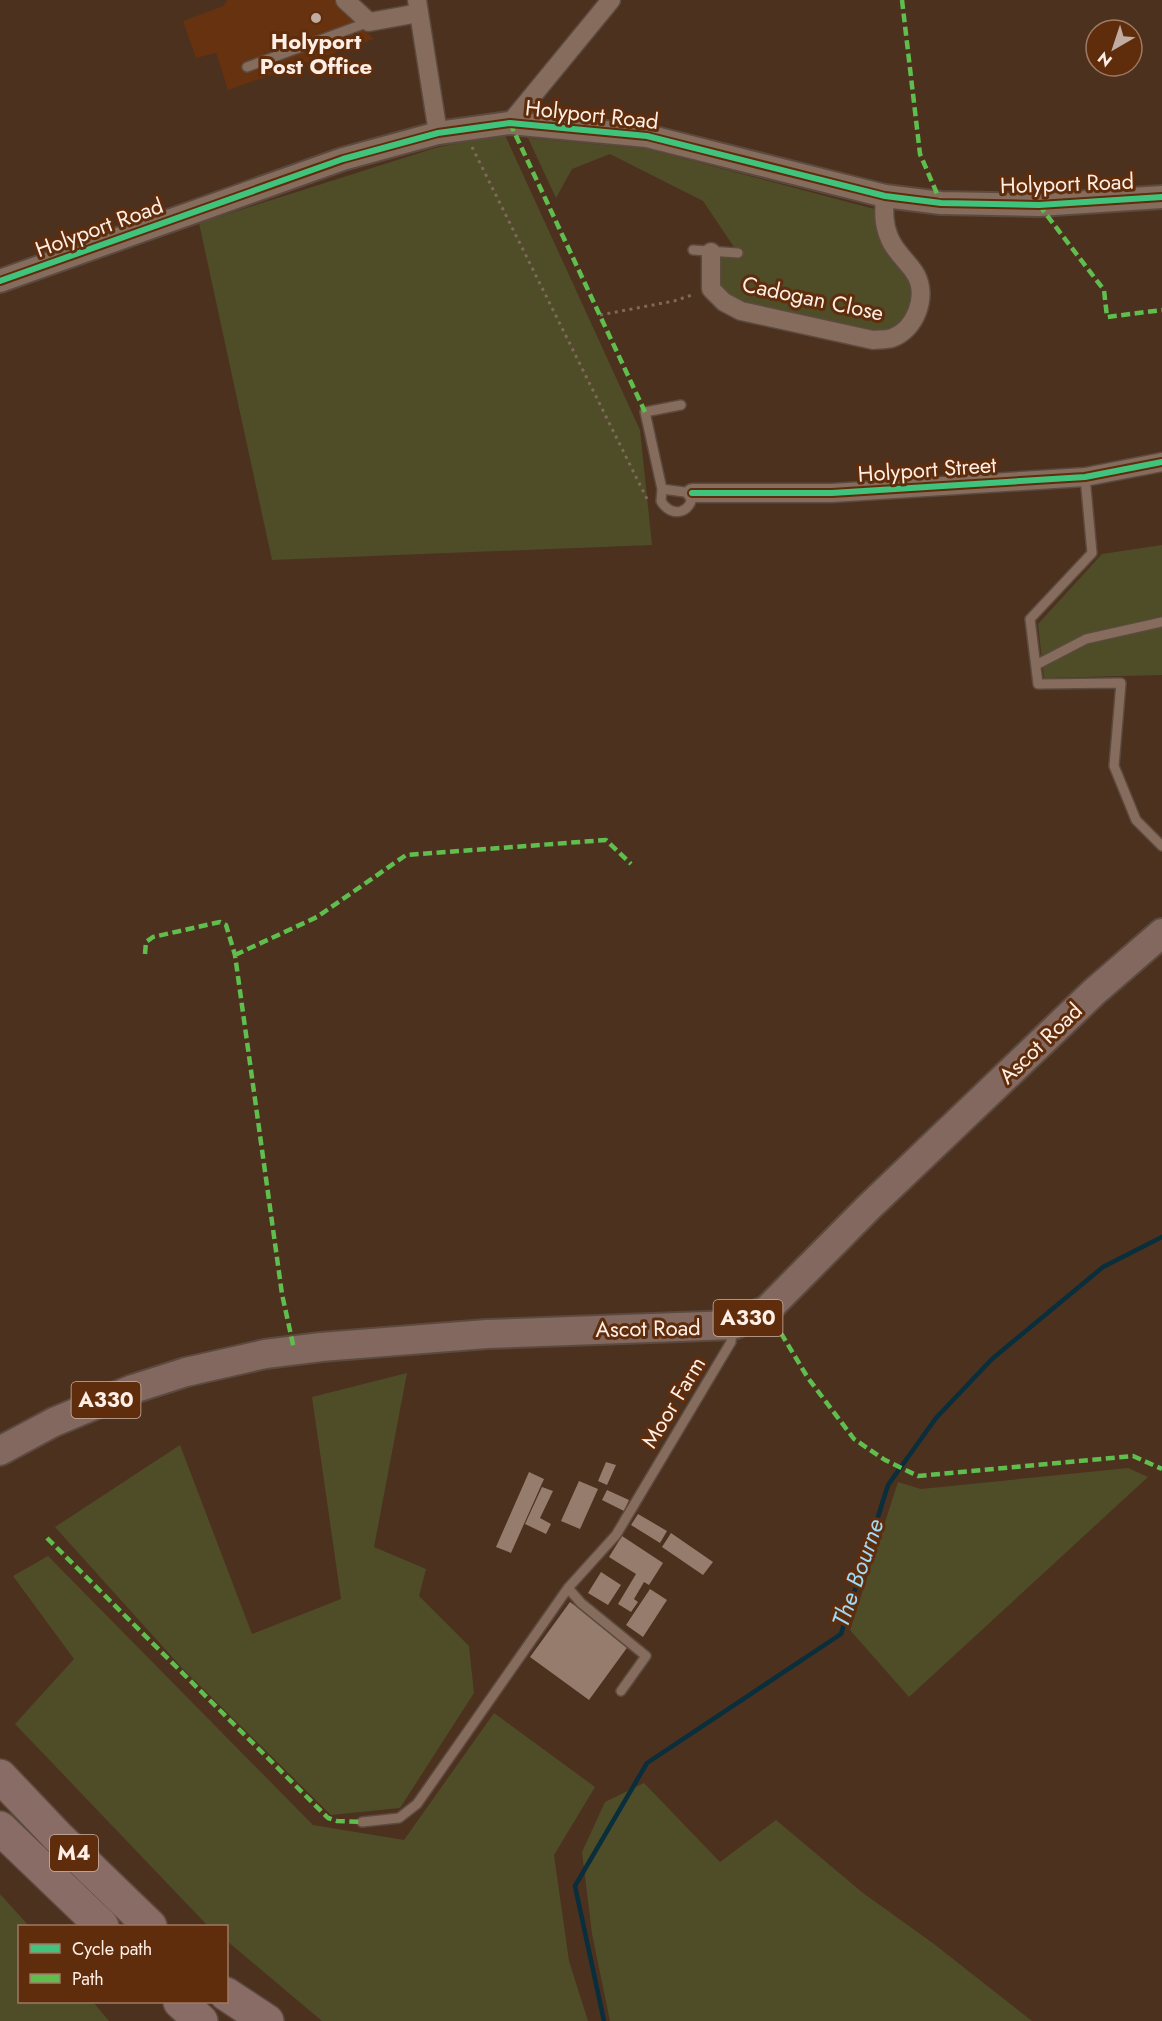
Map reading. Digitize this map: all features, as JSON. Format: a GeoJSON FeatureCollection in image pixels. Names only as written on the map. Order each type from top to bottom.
{"type":"FeatureCollection","features":[{"type":"Feature","properties":{"kind":"highway","name":"M4"},"geometry":{"type":"LineString","coordinates":[[0,1776],[58,1837],[149,1925]]}},
{"type":"Feature","properties":{"kind":"highway","name":"M4"},"geometry":{"type":"LineString","coordinates":[[0,1829],[88,1925]]}},
{"type":"Feature","properties":{"kind":"highway","name":"M4"},"geometry":{"type":"LineString","coordinates":[[0,1829],[101,1925]]}},
{"type":"Feature","properties":{"kind":"highway"},"geometry":{"type":"LineString","coordinates":[[228,1995],[267,2021]]}},
{"type":"Feature","properties":{"kind":"highway"},"geometry":{"type":"LineString","coordinates":[[228,2001],[249,2021]]}},
{"type":"Feature","properties":{"kind":"highway"},"geometry":{"type":"LineString","coordinates":[[163,2003],[180,2021]]}},
{"type":"Feature","properties":{"kind":"highway"},"geometry":{"type":"LineString","coordinates":[[182,2003],[201,2021]]}},
{"type":"Feature","properties":{"kind":"main road","name":"Ascot Road"},"geometry":{"type":"LineString","coordinates":[[0,1451],[63,1418],[133,1389],[195,1369],[266,1354],[321,1347],[487,1334],[733,1325],[767,1310],[869,1207],[1094,992],[1161,936]]}},
{"type":"Feature","properties":{"kind":"street"},"geometry":{"type":"LineString","coordinates":[[345,0],[369,22],[418,6],[438,133]]}},
{"type":"Feature","properties":{"kind":"street"},"geometry":{"type":"LineString","coordinates":[[510,123],[611,0]]}},
{"type":"Feature","properties":{"kind":"street","name":"Holyport Road"},"geometry":{"type":"LineString","coordinates":[[0,281],[343,159],[438,133],[510,123],[647,136],[885,196],[941,203],[1039,205],[1162,197]]}},
{"type":"Feature","properties":{"kind":"street","name":"Cadogan Close"},"geometry":{"type":"LineString","coordinates":[[711,252],[711,289],[724,302],[741,311],[873,340],[892,338],[908,327],[918,310],[921,293],[916,275],[899,256],[889,237],[884,220],[885,196]]}},
{"type":"Feature","properties":{"kind":"street","name":"Holyport Street"},"geometry":{"type":"LineString","coordinates":[[692,493],[831,493],[1085,477],[1162,462]]}},
{"type":"Feature","properties":{"kind":"lane"},"geometry":{"type":"LineString","coordinates":[[248,67],[369,22]]}},
{"type":"Feature","properties":{"kind":"lane"},"geometry":{"type":"LineString","coordinates":[[693,250],[738,253]]}},
{"type":"Feature","properties":{"kind":"lane"},"geometry":{"type":"LineString","coordinates":[[663,489],[692,493],[692,501],[684,511],[670,512],[661,501],[663,489],[645,412],[681,405]]}},
{"type":"Feature","properties":{"kind":"lane"},"geometry":{"type":"LineString","coordinates":[[1085,477],[1092,553],[1030,619],[1038,684],[1121,683],[1114,766],[1136,820],[1162,846]]}},
{"type":"Feature","properties":{"kind":"lane"},"geometry":{"type":"LineString","coordinates":[[1036,665],[1086,639],[1162,622]]}},
{"type":"Feature","properties":{"kind":"lane","name":"Moor Farm"},"geometry":{"type":"LineString","coordinates":[[362,1822],[399,1818],[417,1804],[568,1588],[616,1535],[731,1342],[733,1325]]}},
{"type":"Feature","properties":{"kind":"lane"},"geometry":{"type":"LineString","coordinates":[[568,1588],[581,1603],[646,1656],[621,1691]]}},
{"type":"Feature","properties":{"kind":"path"},"geometry":{"type":"LineString","coordinates":[[464,129],[648,502],[661,501]]}},
{"type":"Feature","properties":{"kind":"path"},"geometry":{"type":"LineString","coordinates":[[600,315],[674,301],[711,289]]}},
{"type":"Feature","properties":{"kind":"shaded area"},"geometry":{"type":"Polygon","coordinates":[[[228,0],[333,0],[374,39],[228,90],[216,53],[196,58],[183,21],[223,6],[228,0]]]}},
{"type":"Feature","properties":{"kind":"shaded area"},"geometry":{"type":"Polygon","coordinates":[[[504,133],[640,430],[652,545],[272,560],[199,223],[435,148],[504,133]]]}},
{"type":"Feature","properties":{"kind":"shaded area"},"geometry":{"type":"Polygon","coordinates":[[[528,138],[647,149],[882,211],[921,293],[892,338],[724,302],[711,252],[738,253],[703,201],[610,154],[572,169],[556,198],[528,138]]]}},
{"type":"Feature","properties":{"kind":"shaded area"},"geometry":{"type":"Polygon","coordinates":[[[1162,545],[1162,675],[1044,678],[1038,624],[1102,554],[1162,545]]]}},
{"type":"Feature","properties":{"kind":"shaded area"},"geometry":{"type":"Polygon","coordinates":[[[407,1373],[374,1547],[426,1569],[419,1596],[469,1646],[474,1693],[400,1808],[331,1815],[182,1668],[55,1527],[180,1445],[252,1634],[341,1599],[312,1397],[407,1373]]]}},
{"type":"Feature","properties":{"kind":"shaded area"},"geometry":{"type":"Polygon","coordinates":[[[1128,1468],[1148,1477],[909,1697],[850,1630],[898,1482],[921,1489],[1128,1468]]]}},
{"type":"Feature","properties":{"kind":"shaded area"},"geometry":{"type":"Polygon","coordinates":[[[48,1556],[313,1825],[404,1840],[494,1713],[595,1787],[554,1855],[569,1961],[588,2021],[322,2021],[228,1942],[228,1925],[207,1925],[15,1724],[74,1659],[13,1576],[48,1556]]]}},
{"type":"Feature","properties":{"kind":"shaded area"},"geometry":{"type":"Polygon","coordinates":[[[644,1783],[720,1862],[776,1820],[863,1893],[934,1944],[1032,2021],[610,2021],[592,1934],[582,1852],[605,1802],[644,1783]]]}},
{"type":"Feature","properties":{"kind":"shaded area"},"geometry":{"type":"Polygon","coordinates":[[[0,1894],[28,1925],[18,1925],[18,2003],[94,2003],[109,2021],[0,2021],[0,1894]]]}},
{"type":"Feature","properties":{"kind":"building"},"geometry":{"type":"Polygon","coordinates":[[[606,1462],[616,1465],[607,1485],[598,1481],[606,1462]]]}},
{"type":"Feature","properties":{"kind":"building"},"geometry":{"type":"Polygon","coordinates":[[[529,1472],[544,1479],[511,1553],[496,1547],[529,1472]]]}},
{"type":"Feature","properties":{"kind":"building"},"geometry":{"type":"Polygon","coordinates":[[[579,1481],[598,1489],[580,1529],[561,1521],[579,1481]]]}},
{"type":"Feature","properties":{"kind":"building"},"geometry":{"type":"Polygon","coordinates":[[[542,1487],[553,1491],[540,1518],[551,1524],[546,1534],[525,1524],[542,1487]]]}},
{"type":"Feature","properties":{"kind":"building"},"geometry":{"type":"Polygon","coordinates":[[[607,1490],[629,1500],[624,1511],[602,1500],[607,1490]]]}},
{"type":"Feature","properties":{"kind":"building"},"geometry":{"type":"Polygon","coordinates":[[[638,1514],[667,1531],[660,1543],[631,1525],[638,1514]]]}},
{"type":"Feature","properties":{"kind":"building"},"geometry":{"type":"Polygon","coordinates":[[[671,1533],[713,1562],[703,1575],[662,1547],[671,1533]]]}},
{"type":"Feature","properties":{"kind":"building"},"geometry":{"type":"Polygon","coordinates":[[[622,1536],[663,1563],[649,1585],[644,1582],[634,1599],[638,1602],[631,1612],[618,1604],[636,1574],[609,1557],[622,1536]]]}},
{"type":"Feature","properties":{"kind":"building"},"geometry":{"type":"Polygon","coordinates":[[[601,1572],[621,1585],[608,1605],[588,1593],[601,1572]]]}},
{"type":"Feature","properties":{"kind":"building"},"geometry":{"type":"Polygon","coordinates":[[[650,1589],[667,1600],[643,1637],[626,1625],[650,1589]]]}},
{"type":"Feature","properties":{"kind":"building"},"geometry":{"type":"Polygon","coordinates":[[[570,1602],[629,1645],[589,1700],[530,1657],[570,1602]]]}},
{"type":"Feature","properties":{"kind":"waterway","name":"The Bourne"},"geometry":{"type":"LineString","coordinates":[[604,2021],[575,1886],[647,1763],[841,1634],[888,1485],[936,1418],[992,1359],[1103,1267],[1162,1237]]}},
{"type":"Feature","properties":{"kind":"marked path"},"geometry":{"type":"LineString","coordinates":[[902,0],[920,154],[941,203]]}},
{"type":"Feature","properties":{"kind":"marked path"},"geometry":{"type":"LineString","coordinates":[[510,123],[645,412]]}},
{"type":"Feature","properties":{"kind":"marked path"},"geometry":{"type":"LineString","coordinates":[[1039,205],[1104,290],[1107,317],[1162,310]]}},
{"type":"Feature","properties":{"kind":"marked path"},"geometry":{"type":"LineString","coordinates":[[235,955],[317,917],[406,855],[606,840],[631,864]]}},
{"type":"Feature","properties":{"kind":"marked path"},"geometry":{"type":"LineString","coordinates":[[145,954],[146,942],[153,937],[220,922],[226,925],[235,955],[282,1294],[294,1349]]}},
{"type":"Feature","properties":{"kind":"marked path"},"geometry":{"type":"LineString","coordinates":[[767,1310],[808,1378],[854,1439],[885,1460],[918,1476],[1133,1456],[1162,1469]]}},
{"type":"Feature","properties":{"kind":"marked path"},"geometry":{"type":"LineString","coordinates":[[47,1538],[328,1818],[337,1821],[362,1822]]}},
{"type":"Feature","properties":{"kind":"cycle path"},"geometry":{"type":"LineString","coordinates":[[0,281],[343,159],[438,133],[510,123],[647,136],[885,196],[941,203],[1039,205],[1162,197]]}},
{"type":"Feature","properties":{"kind":"cycle path"},"geometry":{"type":"LineString","coordinates":[[692,493],[832,493],[1085,477],[1162,462]]}},
{"type":"Feature","properties":{"kind":"place","name":"Holyport Post Office"},"geometry":{"type":"Point","coordinates":[316,18]}}]}
